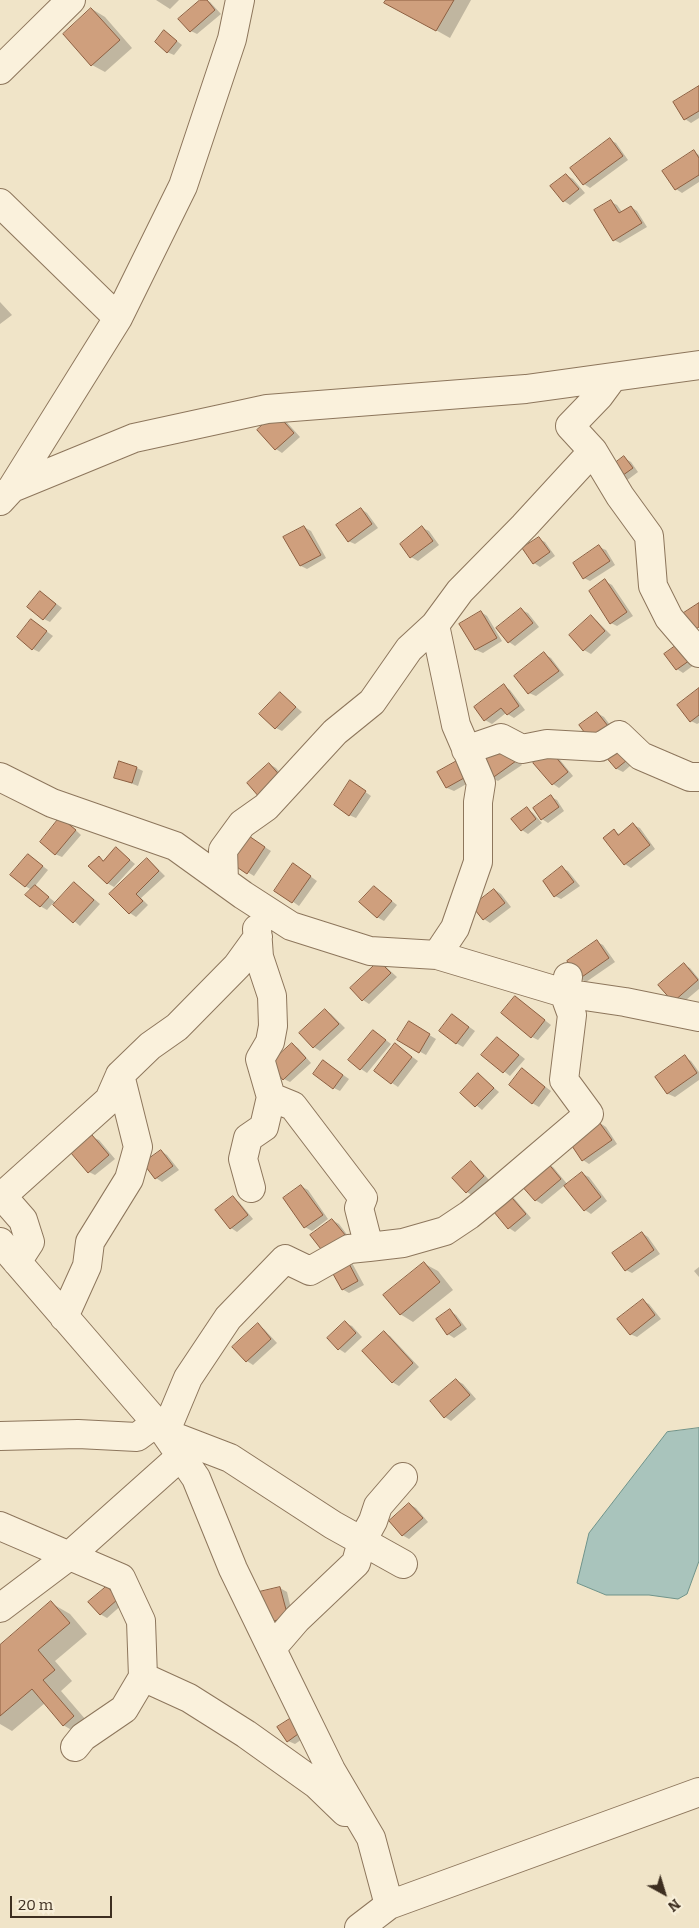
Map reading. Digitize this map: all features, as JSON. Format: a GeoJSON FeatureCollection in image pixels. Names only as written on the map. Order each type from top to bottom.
{"type":"FeatureCollection","features":[{"type":"Feature","properties":{"kind":"street"},"geometry":{"type":"LineString","coordinates":[[0,70],[71,0]]}},
{"type":"Feature","properties":{"kind":"street"},"geometry":{"type":"LineString","coordinates":[[6,494],[118,318],[183,186],[232,39],[240,0]]}},
{"type":"Feature","properties":{"kind":"street"},"geometry":{"type":"LineString","coordinates":[[0,203],[118,318]]}},
{"type":"Feature","properties":{"kind":"street"},"geometry":{"type":"LineString","coordinates":[[6,494],[134,438],[267,409],[526,388],[699,366]]}},
{"type":"Feature","properties":{"kind":"street"},"geometry":{"type":"LineString","coordinates":[[613,377],[599,396],[570,426],[593,450],[620,496],[649,536],[653,586],[669,618],[699,653]]}},
{"type":"Feature","properties":{"kind":"street"},"geometry":{"type":"LineString","coordinates":[[251,1188],[243,1159],[248,1138],[264,1127],[271,1097],[260,1059],[270,1042],[273,1026],[272,996],[259,958],[256,925],[234,888],[224,850],[242,824],[266,807],[335,732],[372,702],[409,649],[435,625],[460,591],[524,526],[593,450]]}},
{"type":"Feature","properties":{"kind":"street"},"geometry":{"type":"LineString","coordinates":[[435,625],[456,725],[481,784],[478,802],[478,862],[455,928],[437,955]]}},
{"type":"Feature","properties":{"kind":"street"},"geometry":{"type":"LineString","coordinates":[[466,750],[502,738],[522,749],[546,744],[600,747],[619,735],[641,756],[690,777],[699,777]]}},
{"type":"Feature","properties":{"kind":"street"},"geometry":{"type":"LineString","coordinates":[[0,777],[52,803],[175,846],[291,926],[370,951],[437,955],[566,984],[625,1002],[699,1017]]}},
{"type":"Feature","properties":{"kind":"street"},"geometry":{"type":"LineString","coordinates":[[175,846],[232,838]]}},
{"type":"Feature","properties":{"kind":"street"},"geometry":{"type":"LineString","coordinates":[[258,937],[237,966],[177,1027],[150,1046],[120,1075],[109,1100],[2,1196],[23,1220],[30,1242],[8,1252],[161,1428],[196,1478],[233,1570],[331,1770],[371,1838],[389,1905]]}},
{"type":"Feature","properties":{"kind":"street"},"geometry":{"type":"LineString","coordinates":[[0,1436],[78,1434],[137,1437],[161,1428],[188,1378],[228,1318],[285,1259],[310,1271],[349,1249],[403,1243],[445,1231],[483,1204],[589,1114],[564,1080],[572,1015],[566,984]]}},
{"type":"Feature","properties":{"kind":"street"},"geometry":{"type":"LineString","coordinates":[[64,1316],[87,1266],[90,1242],[129,1179],[138,1147],[120,1075]]}},
{"type":"Feature","properties":{"kind":"street"},"geometry":{"type":"LineString","coordinates":[[271,1097],[293,1106],[363,1198],[359,1208],[369,1247]]}},
{"type":"Feature","properties":{"kind":"street"},"geometry":{"type":"LineString","coordinates":[[161,1428],[230,1458],[332,1525],[403,1564]]}},
{"type":"Feature","properties":{"kind":"street"},"geometry":{"type":"LineString","coordinates":[[0,1608],[69,1556],[181,1456]]}},
{"type":"Feature","properties":{"kind":"street"},"geometry":{"type":"LineString","coordinates":[[272,1648],[297,1619],[356,1563],[362,1541],[373,1521],[378,1506],[403,1477]]}},
{"type":"Feature","properties":{"kind":"street"},"geometry":{"type":"LineString","coordinates":[[0,1526],[121,1578],[141,1621],[143,1677],[124,1709],[83,1736],[75,1747]]}},
{"type":"Feature","properties":{"kind":"street"},"geometry":{"type":"LineString","coordinates":[[143,1677],[190,1698],[316,1784],[371,1838]]}},
{"type":"Feature","properties":{"kind":"street"},"geometry":{"type":"LineString","coordinates":[[359,1928],[389,1905],[699,1792]]}},
{"type":"Feature","properties":{"kind":"water"},"geometry":{"type":"Polygon","coordinates":[[[699,1428],[699,1561],[687,1594],[678,1599],[649,1595],[606,1595],[577,1583],[589,1533],[667,1432],[699,1428]]]}},
{"type":"Feature","properties":{"kind":"building"},"geometry":{"type":"Polygon","coordinates":[[[200,0],[207,0],[215,10],[190,32],[178,19],[200,0]]]}},
{"type":"Feature","properties":{"kind":"building"},"geometry":{"type":"Polygon","coordinates":[[[386,0],[454,0],[436,31],[384,3],[386,0]]]}},
{"type":"Feature","properties":{"kind":"building"},"geometry":{"type":"Polygon","coordinates":[[[91,8],[120,40],[91,66],[63,34],[91,8]]]}},
{"type":"Feature","properties":{"kind":"building"},"geometry":{"type":"Polygon","coordinates":[[[164,30],[177,41],[167,53],[155,42],[164,30]]]}},
{"type":"Feature","properties":{"kind":"building"},"geometry":{"type":"Polygon","coordinates":[[[699,86],[699,111],[684,120],[673,102],[699,86]]]}},
{"type":"Feature","properties":{"kind":"building"},"geometry":{"type":"Polygon","coordinates":[[[610,138],[623,156],[583,185],[570,168],[610,138]]]}},
{"type":"Feature","properties":{"kind":"building"},"geometry":{"type":"Polygon","coordinates":[[[694,150],[699,158],[699,175],[675,190],[662,171],[694,150]]]}},
{"type":"Feature","properties":{"kind":"building"},"geometry":{"type":"Polygon","coordinates":[[[566,174],[579,189],[563,202],[550,186],[566,174]]]}},
{"type":"Feature","properties":{"kind":"building"},"geometry":{"type":"Polygon","coordinates":[[[611,200],[619,213],[631,206],[642,223],[613,241],[594,210],[611,200]]]}},
{"type":"Feature","properties":{"kind":"building"},"geometry":{"type":"Polygon","coordinates":[[[276,413],[294,433],[275,450],[257,430],[276,413]]]}},
{"type":"Feature","properties":{"kind":"building"},"geometry":{"type":"Polygon","coordinates":[[[624,456],[633,468],[619,478],[610,467],[624,456]]]}},
{"type":"Feature","properties":{"kind":"building"},"geometry":{"type":"Polygon","coordinates":[[[361,508],[372,524],[348,542],[336,525],[361,508]]]}},
{"type":"Feature","properties":{"kind":"building"},"geometry":{"type":"Polygon","coordinates":[[[304,526],[321,555],[300,566],[283,537],[304,526]]]}},
{"type":"Feature","properties":{"kind":"building"},"geometry":{"type":"Polygon","coordinates":[[[422,526],[433,541],[410,558],[400,544],[422,526]]]}},
{"type":"Feature","properties":{"kind":"building"},"geometry":{"type":"Polygon","coordinates":[[[539,537],[550,552],[533,564],[522,548],[539,537]]]}},
{"type":"Feature","properties":{"kind":"building"},"geometry":{"type":"Polygon","coordinates":[[[599,545],[610,561],[583,579],[573,563],[599,545]]]}},
{"type":"Feature","properties":{"kind":"building"},"geometry":{"type":"Polygon","coordinates":[[[605,579],[627,612],[610,624],[589,591],[605,579]]]}},
{"type":"Feature","properties":{"kind":"building"},"geometry":{"type":"Polygon","coordinates":[[[40,591],[56,604],[43,620],[27,607],[40,591]]]}},
{"type":"Feature","properties":{"kind":"building"},"geometry":{"type":"Polygon","coordinates":[[[699,603],[699,627],[690,633],[679,616],[699,603]]]}},
{"type":"Feature","properties":{"kind":"building"},"geometry":{"type":"Polygon","coordinates":[[[521,608],[533,623],[508,643],[496,628],[521,608]]]}},
{"type":"Feature","properties":{"kind":"building"},"geometry":{"type":"Polygon","coordinates":[[[481,611],[497,638],[475,650],[459,624],[481,611]]]}},
{"type":"Feature","properties":{"kind":"building"},"geometry":{"type":"Polygon","coordinates":[[[591,615],[605,631],[583,651],[569,635],[591,615]]]}},
{"type":"Feature","properties":{"kind":"building"},"geometry":{"type":"Polygon","coordinates":[[[31,619],[47,631],[32,650],[17,637],[31,619]]]}},
{"type":"Feature","properties":{"kind":"building"},"geometry":{"type":"Polygon","coordinates":[[[681,642],[693,658],[676,670],[664,654],[681,642]]]}},
{"type":"Feature","properties":{"kind":"building"},"geometry":{"type":"Polygon","coordinates":[[[544,652],[559,671],[528,694],[514,676],[544,652]]]}},
{"type":"Feature","properties":{"kind":"building"},"geometry":{"type":"Polygon","coordinates":[[[504,684],[519,706],[507,715],[501,708],[484,721],[474,707],[504,684]]]}},
{"type":"Feature","properties":{"kind":"building"},"geometry":{"type":"Polygon","coordinates":[[[699,688],[699,715],[690,722],[677,705],[699,688]]]}},
{"type":"Feature","properties":{"kind":"building"},"geometry":{"type":"Polygon","coordinates":[[[280,692],[296,707],[275,729],[259,714],[280,692]]]}},
{"type":"Feature","properties":{"kind":"building"},"geometry":{"type":"Polygon","coordinates":[[[597,712],[608,726],[590,740],[579,725],[597,712]]]}},
{"type":"Feature","properties":{"kind":"building"},"geometry":{"type":"Polygon","coordinates":[[[621,743],[632,756],[616,769],[605,756],[621,743]]]}},
{"type":"Feature","properties":{"kind":"building"},"geometry":{"type":"Polygon","coordinates":[[[504,744],[516,761],[491,779],[474,755],[504,744]]]}},
{"type":"Feature","properties":{"kind":"building"},"geometry":{"type":"Polygon","coordinates":[[[550,750],[568,772],[552,785],[533,763],[550,750]]]}},
{"type":"Feature","properties":{"kind":"building"},"geometry":{"type":"Polygon","coordinates":[[[464,757],[473,773],[446,788],[437,772],[464,757]]]}},
{"type":"Feature","properties":{"kind":"building"},"geometry":{"type":"Polygon","coordinates":[[[119,761],[137,767],[132,783],[114,778],[119,761]]]}},
{"type":"Feature","properties":{"kind":"building"},"geometry":{"type":"Polygon","coordinates":[[[269,763],[282,778],[260,798],[247,783],[269,763]]]}},
{"type":"Feature","properties":{"kind":"building"},"geometry":{"type":"Polygon","coordinates":[[[350,780],[366,791],[349,816],[334,805],[350,780]]]}},
{"type":"Feature","properties":{"kind":"building"},"geometry":{"type":"Polygon","coordinates":[[[551,795],[559,807],[541,820],[533,808],[551,795]]]}},
{"type":"Feature","properties":{"kind":"building"},"geometry":{"type":"Polygon","coordinates":[[[527,807],[536,819],[521,831],[511,819],[527,807]]]}},
{"type":"Feature","properties":{"kind":"building"},"geometry":{"type":"Polygon","coordinates":[[[60,817],[76,830],[55,855],[40,842],[60,817]]]}},
{"type":"Feature","properties":{"kind":"building"},"geometry":{"type":"Polygon","coordinates":[[[633,823],[650,845],[624,865],[603,838],[614,829],[618,835],[633,823]]]}},
{"type":"Feature","properties":{"kind":"building"},"geometry":{"type":"Polygon","coordinates":[[[246,834],[265,847],[247,874],[228,861],[246,834]]]}},
{"type":"Feature","properties":{"kind":"building"},"geometry":{"type":"Polygon","coordinates":[[[116,847],[130,860],[107,884],[88,866],[99,856],[103,861],[116,847]]]}},
{"type":"Feature","properties":{"kind":"building"},"geometry":{"type":"Polygon","coordinates":[[[28,854],[43,866],[25,887],[10,875],[28,854]]]}},
{"type":"Feature","properties":{"kind":"building"},"geometry":{"type":"Polygon","coordinates":[[[147,858],[159,871],[136,894],[143,901],[129,914],[109,894],[147,858]]]}},
{"type":"Feature","properties":{"kind":"building"},"geometry":{"type":"Polygon","coordinates":[[[293,863],[311,876],[292,903],[274,891],[293,863]]]}},
{"type":"Feature","properties":{"kind":"building"},"geometry":{"type":"Polygon","coordinates":[[[562,866],[574,882],[554,897],[543,881],[562,866]]]}},
{"type":"Feature","properties":{"kind":"building"},"geometry":{"type":"Polygon","coordinates":[[[74,882],[94,900],[73,923],[53,905],[74,882]]]}},
{"type":"Feature","properties":{"kind":"building"},"geometry":{"type":"Polygon","coordinates":[[[35,885],[49,897],[40,907],[25,895],[35,885]]]}},
{"type":"Feature","properties":{"kind":"building"},"geometry":{"type":"Polygon","coordinates":[[[374,886],[392,901],[377,918],[359,902],[374,886]]]}},
{"type":"Feature","properties":{"kind":"building"},"geometry":{"type":"Polygon","coordinates":[[[494,889],[505,903],[483,920],[472,906],[494,889]]]}},
{"type":"Feature","properties":{"kind":"building"},"geometry":{"type":"Polygon","coordinates":[[[597,940],[609,958],[579,979],[567,961],[597,940]]]}},
{"type":"Feature","properties":{"kind":"building"},"geometry":{"type":"Polygon","coordinates":[[[379,961],[391,973],[362,1001],[350,988],[379,961]]]}},
{"type":"Feature","properties":{"kind":"building"},"geometry":{"type":"Polygon","coordinates":[[[684,963],[698,980],[673,1002],[658,985],[684,963]]]}},
{"type":"Feature","properties":{"kind":"building"},"geometry":{"type":"Polygon","coordinates":[[[515,996],[545,1020],[531,1038],[501,1013],[515,996]]]}},
{"type":"Feature","properties":{"kind":"building"},"geometry":{"type":"Polygon","coordinates":[[[325,1009],[339,1024],[313,1048],[299,1033],[325,1009]]]}},
{"type":"Feature","properties":{"kind":"building"},"geometry":{"type":"Polygon","coordinates":[[[452,1014],[469,1027],[456,1044],[439,1031],[452,1014]]]}},
{"type":"Feature","properties":{"kind":"building"},"geometry":{"type":"Polygon","coordinates":[[[409,1021],[430,1034],[419,1053],[397,1040],[409,1021]]]}},
{"type":"Feature","properties":{"kind":"building"},"geometry":{"type":"Polygon","coordinates":[[[373,1030],[386,1040],[360,1070],[348,1060],[373,1030]]]}},
{"type":"Feature","properties":{"kind":"building"},"geometry":{"type":"Polygon","coordinates":[[[497,1037],[519,1055],[503,1073],[481,1055],[497,1037]]]}},
{"type":"Feature","properties":{"kind":"building"},"geometry":{"type":"Polygon","coordinates":[[[292,1043],[306,1058],[283,1080],[269,1064],[292,1043]]]}},
{"type":"Feature","properties":{"kind":"building"},"geometry":{"type":"Polygon","coordinates":[[[395,1043],[412,1057],[391,1084],[374,1071],[395,1043]]]}},
{"type":"Feature","properties":{"kind":"building"},"geometry":{"type":"Polygon","coordinates":[[[685,1055],[697,1073],[667,1094],[655,1077],[685,1055]]]}},
{"type":"Feature","properties":{"kind":"building"},"geometry":{"type":"Polygon","coordinates":[[[323,1060],[343,1075],[333,1089],[313,1074],[323,1060]]]}},
{"type":"Feature","properties":{"kind":"building"},"geometry":{"type":"Polygon","coordinates":[[[522,1068],[545,1087],[532,1104],[509,1085],[522,1068]]]}},
{"type":"Feature","properties":{"kind":"building"},"geometry":{"type":"Polygon","coordinates":[[[478,1073],[494,1088],[475,1107],[460,1093],[478,1073]]]}},
{"type":"Feature","properties":{"kind":"building"},"geometry":{"type":"Polygon","coordinates":[[[599,1122],[612,1140],[582,1161],[570,1143],[599,1122]]]}},
{"type":"Feature","properties":{"kind":"building"},"geometry":{"type":"Polygon","coordinates":[[[92,1135],[109,1155],[88,1173],[71,1153],[92,1135]]]}},
{"type":"Feature","properties":{"kind":"building"},"geometry":{"type":"Polygon","coordinates":[[[161,1150],[173,1166],[155,1179],[143,1163],[161,1150]]]}},
{"type":"Feature","properties":{"kind":"building"},"geometry":{"type":"Polygon","coordinates":[[[471,1161],[484,1176],[466,1193],[452,1178],[471,1161]]]}},
{"type":"Feature","properties":{"kind":"building"},"geometry":{"type":"Polygon","coordinates":[[[547,1162],[561,1179],[535,1201],[520,1184],[547,1162]]]}},
{"type":"Feature","properties":{"kind":"building"},"geometry":{"type":"Polygon","coordinates":[[[582,1172],[601,1197],[584,1211],[564,1186],[582,1172]]]}},
{"type":"Feature","properties":{"kind":"building"},"geometry":{"type":"Polygon","coordinates":[[[301,1185],[323,1215],[304,1228],[283,1198],[301,1185]]]}},
{"type":"Feature","properties":{"kind":"building"},"geometry":{"type":"Polygon","coordinates":[[[506,1191],[526,1214],[508,1229],[489,1206],[506,1191]]]}},
{"type":"Feature","properties":{"kind":"building"},"geometry":{"type":"Polygon","coordinates":[[[233,1196],[248,1215],[230,1229],[215,1210],[233,1196]]]}},
{"type":"Feature","properties":{"kind":"building"},"geometry":{"type":"Polygon","coordinates":[[[332,1219],[346,1236],[324,1253],[310,1235],[332,1219]]]}},
{"type":"Feature","properties":{"kind":"building"},"geometry":{"type":"Polygon","coordinates":[[[642,1232],[654,1250],[625,1271],[612,1253],[642,1232]]]}},
{"type":"Feature","properties":{"kind":"building"},"geometry":{"type":"Polygon","coordinates":[[[345,1256],[358,1281],[342,1290],[328,1265],[345,1256]]]}},
{"type":"Feature","properties":{"kind":"building"},"geometry":{"type":"Polygon","coordinates":[[[424,1262],[440,1282],[400,1315],[383,1295],[424,1262]]]}},
{"type":"Feature","properties":{"kind":"building"},"geometry":{"type":"Polygon","coordinates":[[[643,1299],[655,1315],[630,1335],[617,1319],[643,1299]]]}},
{"type":"Feature","properties":{"kind":"building"},"geometry":{"type":"Polygon","coordinates":[[[450,1309],[461,1325],[447,1335],[436,1319],[450,1309]]]}},
{"type":"Feature","properties":{"kind":"building"},"geometry":{"type":"Polygon","coordinates":[[[345,1321],[356,1333],[338,1350],[327,1338],[345,1321]]]}},
{"type":"Feature","properties":{"kind":"building"},"geometry":{"type":"Polygon","coordinates":[[[258,1323],[271,1339],[246,1362],[232,1347],[258,1323]]]}},
{"type":"Feature","properties":{"kind":"building"},"geometry":{"type":"Polygon","coordinates":[[[384,1331],[413,1363],[392,1383],[362,1351],[384,1331]]]}},
{"type":"Feature","properties":{"kind":"building"},"geometry":{"type":"Polygon","coordinates":[[[456,1379],[470,1395],[444,1418],[430,1401],[456,1379]]]}},
{"type":"Feature","properties":{"kind":"building"},"geometry":{"type":"Polygon","coordinates":[[[409,1503],[423,1518],[402,1536],[389,1521],[409,1503]]]}},
{"type":"Feature","properties":{"kind":"building"},"geometry":{"type":"Polygon","coordinates":[[[107,1586],[118,1599],[100,1615],[88,1602],[107,1586]]]}},
{"type":"Feature","properties":{"kind":"building"},"geometry":{"type":"Polygon","coordinates":[[[280,1587],[288,1617],[267,1623],[259,1592],[280,1587]]]}},
{"type":"Feature","properties":{"kind":"building"},"geometry":{"type":"Polygon","coordinates":[[[51,1601],[70,1623],[38,1650],[55,1670],[43,1680],[74,1716],[63,1726],[32,1689],[0,1716],[0,1645],[51,1601]]]}},
{"type":"Feature","properties":{"kind":"building"},"geometry":{"type":"Polygon","coordinates":[[[296,1715],[305,1729],[287,1742],[277,1727],[296,1715]]]}}]}
